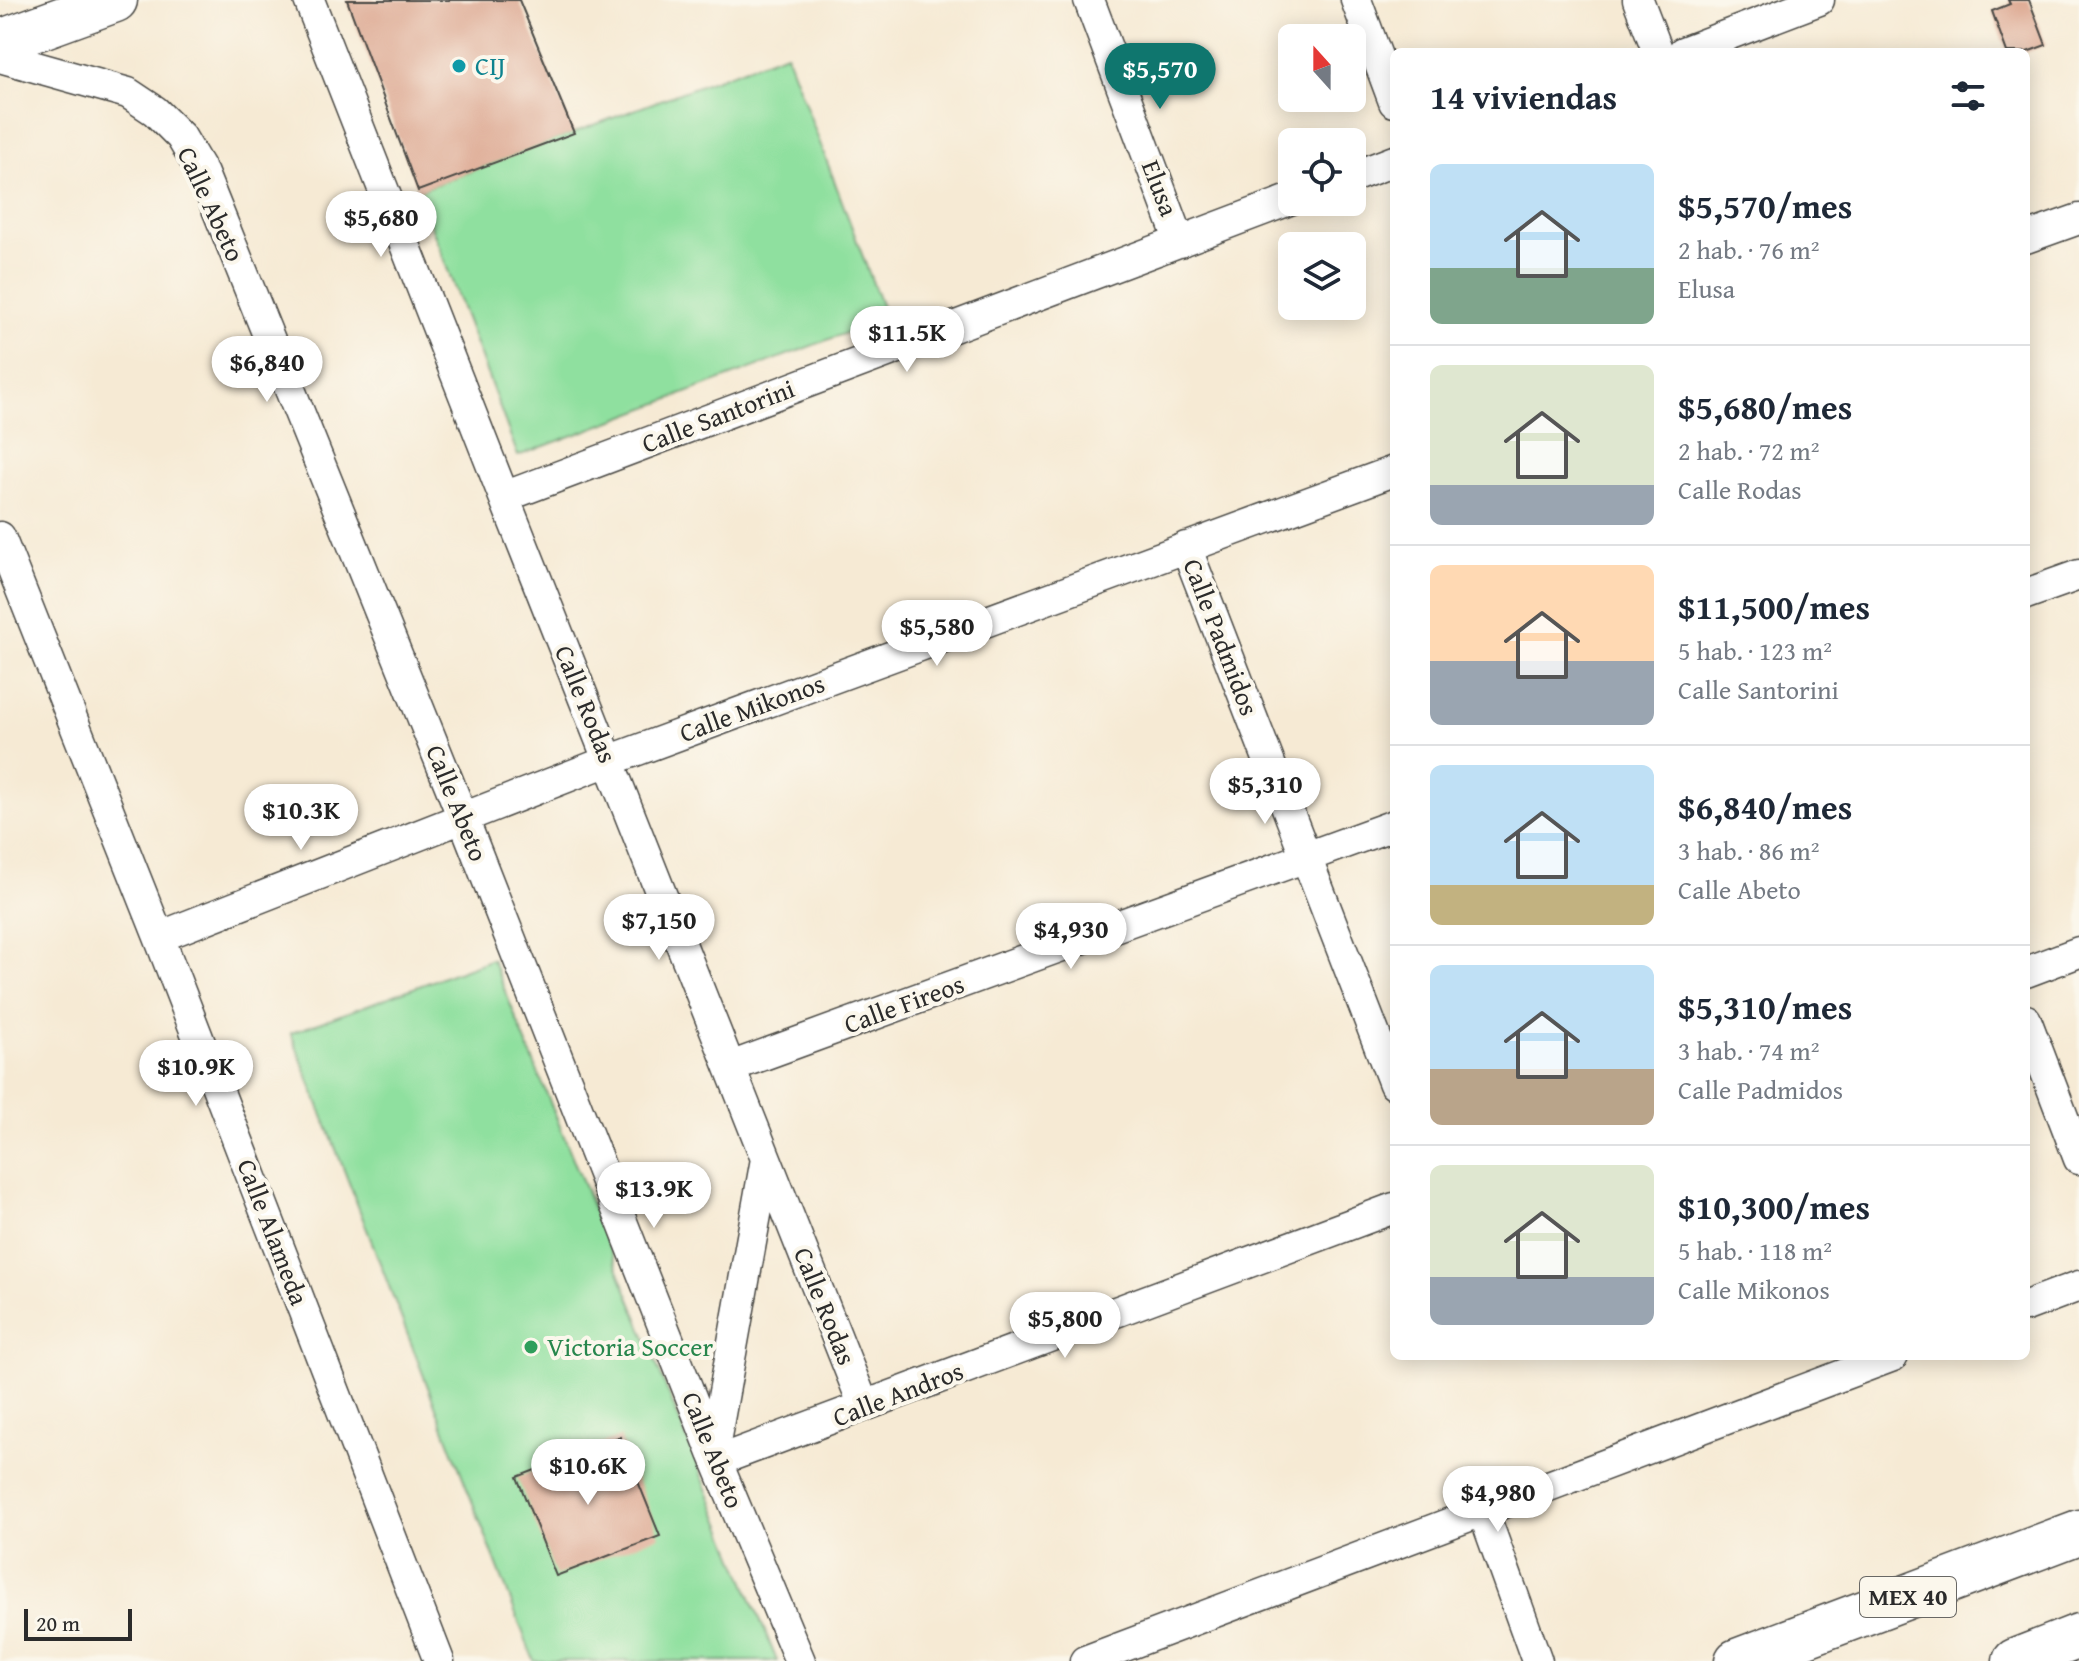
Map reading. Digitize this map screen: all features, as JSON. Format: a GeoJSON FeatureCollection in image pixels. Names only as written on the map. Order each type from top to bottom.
{"type":"FeatureCollection","features":[{"type":"Feature","properties":{"kind":"main road"},"geometry":{"type":"LineString","coordinates":[[0,42],[115,0]]}},
{"type":"Feature","properties":{"kind":"main road","name":"MEX 40"},"geometry":{"type":"LineString","coordinates":[[1737,1661],[2079,1532]]}},
{"type":"Feature","properties":{"kind":"main road"},"geometry":{"type":"LineString","coordinates":[[2015,1661],[2079,1636]]}},
{"type":"Feature","properties":{"kind":"street","name":"Calle Rodas"},"geometry":{"type":"LineString","coordinates":[[309,0],[864,1406]]}},
{"type":"Feature","properties":{"kind":"street","name":"Elusa"},"geometry":{"type":"LineString","coordinates":[[1089,0],[1180,242]]}},
{"type":"Feature","properties":{"kind":"street"},"geometry":{"type":"LineString","coordinates":[[1356,0],[1390,91]]}},
{"type":"Feature","properties":{"kind":"street"},"geometry":{"type":"LineString","coordinates":[[1638,0],[1656,48]]}},
{"type":"Feature","properties":{"kind":"street"},"geometry":{"type":"LineString","coordinates":[[1693,48],[1819,0]]}},
{"type":"Feature","properties":{"kind":"street","name":"Calle Abeto"},"geometry":{"type":"LineString","coordinates":[[0,57],[128,93],[155,111],[181,137],[203,174],[463,818],[715,1457],[800,1661]]}},
{"type":"Feature","properties":{"kind":"street"},"geometry":{"type":"LineString","coordinates":[[1366,172],[1390,163]]}},
{"type":"Feature","properties":{"kind":"street","name":"Calle Santorini"},"geometry":{"type":"LineString","coordinates":[[504,497],[1278,204]]}},
{"type":"Feature","properties":{"kind":"street"},"geometry":{"type":"LineString","coordinates":[[2030,237],[2079,219]]}},
{"type":"Feature","properties":{"kind":"street","name":"Calle Mikonos"},"geometry":{"type":"LineString","coordinates":[[159,937],[608,761],[1390,472]]}},
{"type":"Feature","properties":{"kind":"street","name":"Calle Alameda"},"geometry":{"type":"LineString","coordinates":[[0,537],[159,937],[439,1661]]}},
{"type":"Feature","properties":{"kind":"street","name":"Calle Padmidos"},"geometry":{"type":"LineString","coordinates":[[1186,547],[1390,1074]]}},
{"type":"Feature","properties":{"kind":"street"},"geometry":{"type":"LineString","coordinates":[[2030,593],[2079,575]]}},
{"type":"Feature","properties":{"kind":"street","name":"Calle Fireos"},"geometry":{"type":"LineString","coordinates":[[730,1067],[1390,826]]}},
{"type":"Feature","properties":{"kind":"street"},"geometry":{"type":"LineString","coordinates":[[2030,970],[2079,952]]}},
{"type":"Feature","properties":{"kind":"street"},"geometry":{"type":"LineString","coordinates":[[2030,1030],[2079,1159]]}},
{"type":"Feature","properties":{"kind":"street"},"geometry":{"type":"LineString","coordinates":[[715,1457],[766,1159]]}},
{"type":"Feature","properties":{"kind":"street","name":"Calle Andros"},"geometry":{"type":"LineString","coordinates":[[715,1457],[864,1406],[1390,1209]]}},
{"type":"Feature","properties":{"kind":"street"},"geometry":{"type":"LineString","coordinates":[[2030,1304],[2079,1286]]}},
{"type":"Feature","properties":{"kind":"street"},"geometry":{"type":"LineString","coordinates":[[1085,1661],[1882,1360]]}},
{"type":"Feature","properties":{"kind":"street"},"geometry":{"type":"LineString","coordinates":[[1483,1511],[1537,1661]]}},
{"type":"Feature","properties":{"kind":"green space"},"geometry":{"type":"Polygon","coordinates":[[[786,53],[886,318],[518,456],[418,191],[786,53]]]}},
{"type":"Feature","properties":{"kind":"green space","name":"Victoria Soccer"},"geometry":{"type":"Polygon","coordinates":[[[492,959],[777,1661],[534,1661],[291,1033],[492,959]]]}},
{"type":"Feature","properties":{"kind":"building","name":"CIJ"},"geometry":{"type":"Polygon","coordinates":[[[347,0],[519,0],[574,133],[418,191],[347,0]]]}},
{"type":"Feature","properties":{"kind":"building"},"geometry":{"type":"Polygon","coordinates":[[[2008,0],[2029,0],[2046,45],[2030,51],[2030,48],[2006,48],[1992,11],[2010,4],[2008,0]]]}},
{"type":"Feature","properties":{"kind":"building"},"geometry":{"type":"Polygon","coordinates":[[[620,1437],[660,1536],[556,1576],[517,1477],[620,1437]]]}},
{"type":"Feature","properties":{"kind":"place","name":"CIJ"},"geometry":{"type":"Point","coordinates":[459,66]}},
{"type":"Feature","properties":{"kind":"place","name":"Victoria Soccer"},"geometry":{"type":"Point","coordinates":[531,1347]}}]}
